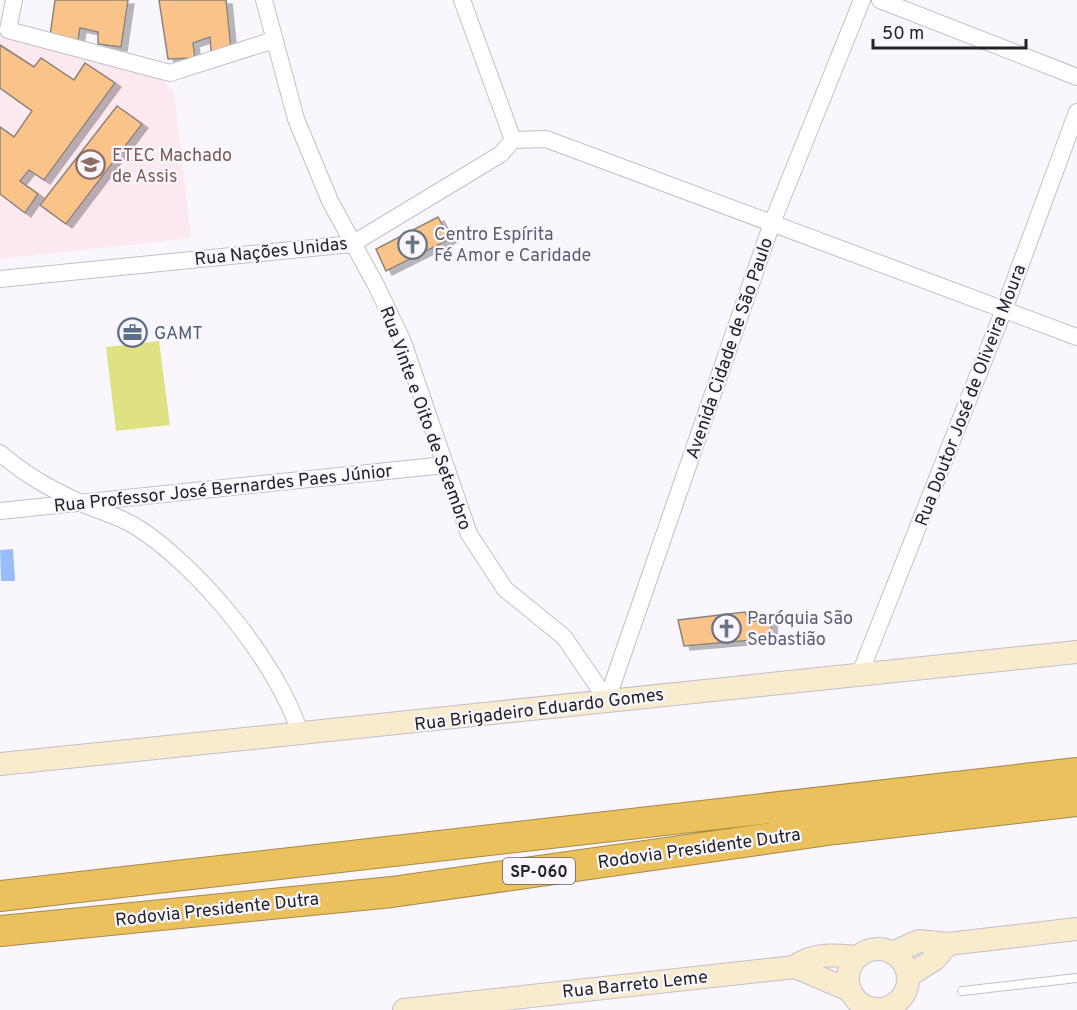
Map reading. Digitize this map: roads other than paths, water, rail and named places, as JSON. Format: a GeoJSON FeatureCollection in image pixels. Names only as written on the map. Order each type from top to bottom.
{"type":"FeatureCollection","features":[{"type":"Feature","properties":{"kind":"highway","name":"Rodovia Presidente Dutra"},"geometry":{"type":"LineString","coordinates":[[0,896],[1077,773]]}},
{"type":"Feature","properties":{"kind":"highway","name":"Rodovia Presidente Dutra"},"geometry":{"type":"LineString","coordinates":[[0,931],[392,892],[835,829],[1077,801]]}},
{"type":"Feature","properties":{"kind":"street"},"geometry":{"type":"LineString","coordinates":[[15,0],[8,30],[170,73],[274,40]]}},
{"type":"Feature","properties":{"kind":"street","name":"Rua Vinte e Oito de Setembro"},"geometry":{"type":"LineString","coordinates":[[264,0],[296,119],[330,201],[377,287],[403,342],[469,534],[505,589],[564,637],[607,700]]}},
{"type":"Feature","properties":{"kind":"street"},"geometry":{"type":"LineString","coordinates":[[462,0],[513,140],[546,139],[1003,312],[1077,337]]}},
{"type":"Feature","properties":{"kind":"street","name":"Avenida Cidade de São Paulo"},"geometry":{"type":"LineString","coordinates":[[607,700],[772,223],[862,0]]}},
{"type":"Feature","properties":{"kind":"street"},"geometry":{"type":"LineString","coordinates":[[880,0],[1077,77]]}},
{"type":"Feature","properties":{"kind":"street","name":"Rua Doutor José de Oliveira Moura"},"geometry":{"type":"LineString","coordinates":[[859,676],[1003,312],[1077,112]]}},
{"type":"Feature","properties":{"kind":"street","name":"Rua Nações Unidas"},"geometry":{"type":"LineString","coordinates":[[0,279],[352,244],[501,154],[513,140]]}},
{"type":"Feature","properties":{"kind":"street"},"geometry":{"type":"LineString","coordinates":[[0,453],[27,476],[81,503],[135,526],[184,565],[233,617],[289,702],[300,734]]}},
{"type":"Feature","properties":{"kind":"street","name":"Rua Professor José Bernardes Paes Júnior"},"geometry":{"type":"LineString","coordinates":[[0,511],[445,465]]}},
{"type":"Feature","properties":{"kind":"street","name":"Rua Brigadeiro Eduardo Gomes"},"geometry":{"type":"LineString","coordinates":[[0,764],[388,726],[607,700],[1077,652]]}},
{"type":"Feature","properties":{"kind":"street"},"geometry":{"type":"LineString","coordinates":[[892,953],[919,941],[948,944],[1077,929]]}},
{"type":"Feature","properties":{"kind":"street"},"geometry":{"type":"LineString","coordinates":[[795,967],[849,990],[859,1002],[874,1009],[892,1005],[948,944]]}},
{"type":"Feature","properties":{"kind":"street"},"geometry":{"type":"LineString","coordinates":[[795,967],[808,959],[823,956],[857,957],[874,949],[892,953],[900,958],[906,992]]}},
{"type":"Feature","properties":{"kind":"street"},"geometry":{"type":"LineString","coordinates":[[849,990],[848,972],[857,957]]}},
{"type":"Feature","properties":{"kind":"street","name":"Rua Barreto Leme"},"geometry":{"type":"LineString","coordinates":[[404,1010],[795,967]]}},
{"type":"Feature","properties":{"kind":"lane"},"geometry":{"type":"LineString","coordinates":[[962,991],[1077,978]]}},
{"type":"Feature","properties":{"kind":"water"},"geometry":{"type":"Polygon","coordinates":[[[13,549],[15,581],[1,581],[0,550],[13,549]]]}},
{"type":"Feature","properties":{"kind":"place","name":"ETEC Machado de Assis"},"geometry":{"type":"Point","coordinates":[91,165]}},
{"type":"Feature","properties":{"kind":"place","name":"Centro Espírita Fé Amor e Caridade"},"geometry":{"type":"Point","coordinates":[413,244]}},
{"type":"Feature","properties":{"kind":"place","name":"GAMT"},"geometry":{"type":"Point","coordinates":[133,333]}},
{"type":"Feature","properties":{"kind":"place","name":"Paróquia São Sebastião"},"geometry":{"type":"Point","coordinates":[726,628]}}]}
